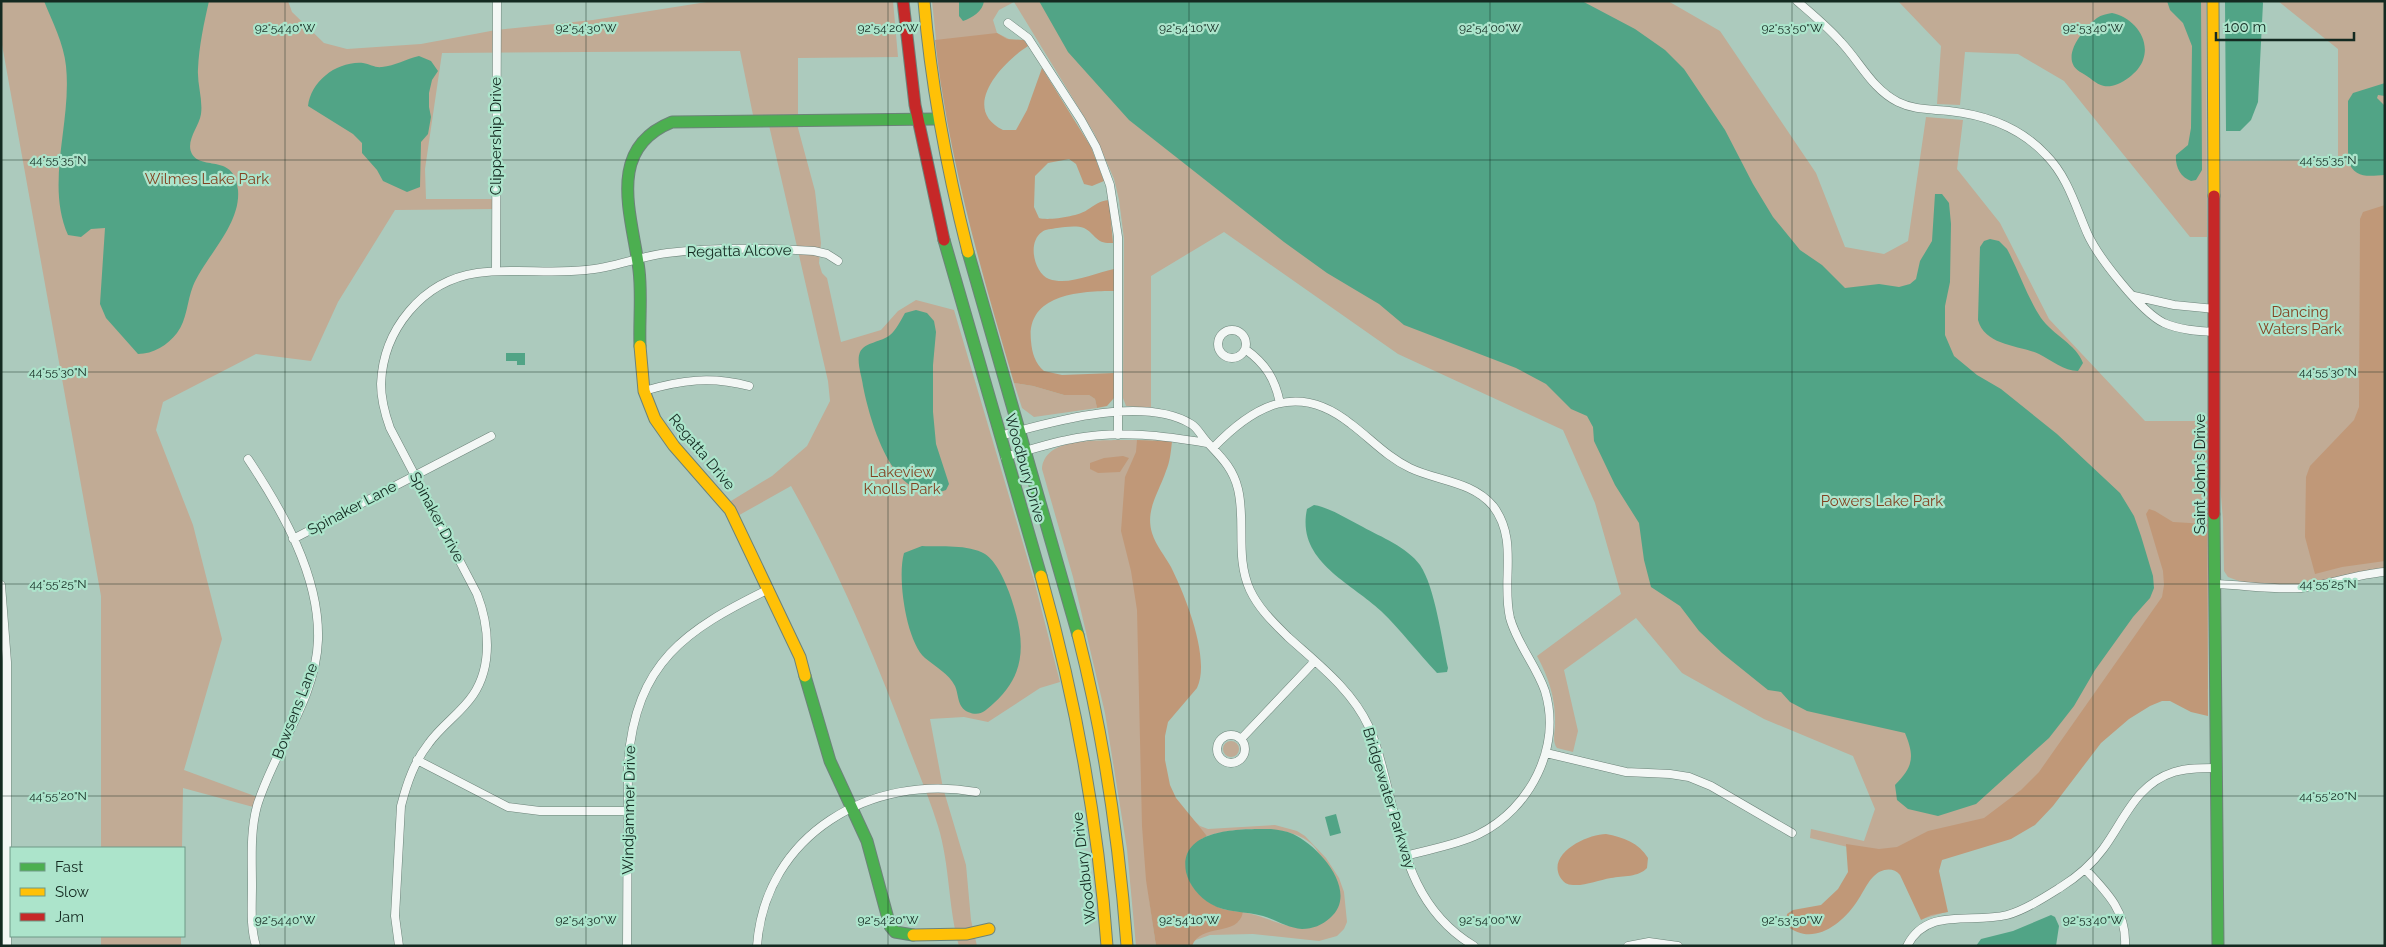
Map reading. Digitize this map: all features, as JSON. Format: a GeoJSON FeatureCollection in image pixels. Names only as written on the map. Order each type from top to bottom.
{"type":"FeatureCollection","features":[{"type":"Feature","properties":{"kind":"street","name":"Clippership Drive"},"geometry":{"type":"LineString","coordinates":[[496,271],[497,1]]}},
{"type":"Feature","properties":{"kind":"street","name":"Woodbury Drive"},"geometry":{"type":"LineString","coordinates":[[903,1],[917,120],[938,222],[1053,620],[1076,715],[1097,838],[1107,946]]}},
{"type":"Feature","properties":{"kind":"street","name":"Woodbury Drive"},"geometry":{"type":"LineString","coordinates":[[924,1],[937,119],[962,232],[1073,614],[1096,710],[1116,826],[1127,946]]}},
{"type":"Feature","properties":{"kind":"street"},"geometry":{"type":"LineString","coordinates":[[1797,1],[1840,40],[1874,84],[1897,102],[1912,107],[1959,112],[1996,120],[2037,146],[2058,170],[2066,184],[2099,255],[2151,315],[2162,322],[2178,328],[2215,332]]}},
{"type":"Feature","properties":{"kind":"street","name":"Saint John's Drive"},"geometry":{"type":"LineString","coordinates":[[2213,1],[2218,946]]}},
{"type":"Feature","properties":{"kind":"street"},"geometry":{"type":"LineString","coordinates":[[1008,23],[1028,38],[1081,120],[1096,147],[1110,185],[1118,237],[1118,435]]}},
{"type":"Feature","properties":{"kind":"street","name":"Regatta Drive"},"geometry":{"type":"LineString","coordinates":[[937,119],[689,120],[672,122],[656,127],[636,149],[629,173],[631,230],[640,282],[640,364],[644,391],[655,419],[717,491],[730,510],[769,589],[800,657],[812,693],[824,744],[867,841],[890,926],[895,932],[904,935],[967,934],[989,929]]}},
{"type":"Feature","properties":{"kind":"street","name":"Regatta Alcove"},"geometry":{"type":"LineString","coordinates":[[637,258],[666,253],[709,250],[807,250],[823,252],[838,262]]}},
{"type":"Feature","properties":{"kind":"street","name":"Spinaker Drive"},"geometry":{"type":"LineString","coordinates":[[399,946],[395,916],[401,806],[417,760],[429,742],[474,694],[486,660],[487,642],[485,618],[477,594],[390,428],[383,406],[381,385],[388,349],[396,328],[408,312],[434,289],[454,279],[496,271],[587,270],[637,258]]}},
{"type":"Feature","properties":{"kind":"street"},"geometry":{"type":"LineString","coordinates":[[2134,296],[2174,305],[2215,309]]}},
{"type":"Feature","properties":{"kind":"street"},"geometry":{"type":"LineString","coordinates":[[1245,350],[1262,363],[1269,372],[1276,383],[1280,403]]}},
{"type":"Feature","properties":{"kind":"street"},"geometry":{"type":"LineString","coordinates":[[644,391],[666,384],[696,380],[726,380],[749,386]]}},
{"type":"Feature","properties":{"kind":"street"},"geometry":{"type":"LineString","coordinates":[[1006,457],[1076,438],[1118,435],[1170,436],[1210,445],[1254,412],[1280,403],[1312,404],[1327,408],[1352,424],[1366,438],[1394,459],[1426,474],[1470,488],[1492,505],[1503,525],[1509,545],[1506,599],[1510,619],[1539,676],[1549,706],[1546,753],[1537,775],[1526,794],[1501,821],[1469,838],[1405,856]]}},
{"type":"Feature","properties":{"kind":"street","name":"Bridgewater Parkway"},"geometry":{"type":"LineString","coordinates":[[1000,436],[1074,416],[1118,413],[1154,413],[1175,417],[1195,427],[1228,464],[1238,488],[1242,561],[1249,588],[1269,618],[1351,698],[1368,726],[1377,749],[1405,856],[1415,882],[1430,906],[1449,928],[1474,946]]}},
{"type":"Feature","properties":{"kind":"street","name":"Spinaker Lane"},"geometry":{"type":"LineString","coordinates":[[293,539],[491,436]]}},
{"type":"Feature","properties":{"kind":"street","name":"Bowsens Lane"},"geometry":{"type":"LineString","coordinates":[[248,459],[293,539],[306,567],[313,589],[318,618],[318,646],[309,685],[263,791],[254,819],[252,843],[252,920],[256,946]]}},
{"type":"Feature","properties":{"kind":"street"},"geometry":{"type":"LineString","coordinates":[[2216,584],[2289,588],[2385,572]]}},
{"type":"Feature","properties":{"kind":"street"},"geometry":{"type":"LineString","coordinates":[[1,585],[7,662],[7,946]]}},
{"type":"Feature","properties":{"kind":"street","name":"Windjammer Drive"},"geometry":{"type":"LineString","coordinates":[[627,946],[629,749],[640,703],[660,666],[687,636],[704,623],[769,589]]}},
{"type":"Feature","properties":{"kind":"street"},"geometry":{"type":"LineString","coordinates":[[1241,739],[1314,662]]}},
{"type":"Feature","properties":{"kind":"street"},"geometry":{"type":"LineString","coordinates":[[1546,753],[1626,772],[1670,774],[1693,778],[1711,786],[1792,833]]}},
{"type":"Feature","properties":{"kind":"street"},"geometry":{"type":"LineString","coordinates":[[417,760],[508,807],[533,811],[627,811]]}},
{"type":"Feature","properties":{"kind":"street"},"geometry":{"type":"LineString","coordinates":[[1907,946],[1917,931],[1931,922],[1945,919],[2009,914],[2056,890],[2086,869],[2104,848],[2134,799],[2150,784],[2175,772],[2216,768]]}},
{"type":"Feature","properties":{"kind":"street"},"geometry":{"type":"LineString","coordinates":[[757,946],[762,913],[770,889],[791,855],[816,830],[852,807],[887,795],[930,788],[952,788],[976,792]]}},
{"type":"Feature","properties":{"kind":"street"},"geometry":{"type":"LineString","coordinates":[[2086,869],[2119,909],[2124,926],[2125,946]]}},
{"type":"Feature","properties":{"kind":"street"},"geometry":{"type":"LineString","coordinates":[[1628,946],[1649,942],[1678,946]]}},
{"type":"Feature","properties":{"kind":"green space","name":"Wilmes Lake Park"},"geometry":{"type":"Polygon","coordinates":[[[1,1],[288,1],[292,12],[324,43],[347,49],[421,44],[496,30],[593,20],[713,1],[893,1],[898,57],[798,58],[798,128],[815,191],[821,243],[819,263],[822,273],[827,278],[841,342],[881,330],[898,311],[916,300],[954,310],[1035,584],[1060,682],[1040,688],[988,722],[964,717],[930,719],[943,788],[966,865],[971,920],[977,946],[959,946],[955,931],[942,841],[928,797],[855,614],[825,549],[791,486],[734,518],[726,504],[772,476],[807,446],[830,401],[828,381],[768,121],[754,120],[740,51],[442,53],[425,169],[426,199],[496,199],[496,209],[395,210],[338,302],[311,361],[256,354],[163,402],[156,430],[193,525],[222,639],[184,770],[260,798],[257,808],[183,788],[182,847],[101,847],[101,596],[1,39],[1,1]]]}},
{"type":"Feature","properties":{"kind":"green space","name":"Powers Lake Park"},"geometry":{"type":"Polygon","coordinates":[[[932,1],[1668,1],[1720,31],[1816,173],[1845,247],[1884,254],[1908,241],[1926,117],[1963,120],[1957,169],[2000,223],[2049,319],[2145,421],[2208,421],[2208,689],[2171,690],[2115,716],[2005,830],[1933,850],[1946,912],[1922,919],[1894,858],[1810,838],[1811,829],[1864,841],[1875,809],[1853,756],[1764,719],[1682,673],[1636,618],[1564,670],[1578,731],[1573,752],[1557,748],[1554,740],[1555,716],[1553,698],[1537,656],[1621,594],[1595,503],[1563,430],[1398,354],[1224,232],[1151,276],[1151,408],[1126,406],[1123,398],[1124,239],[1114,179],[1094,133],[1014,2],[999,10],[993,20],[997,33],[1009,39],[941,87],[932,1]]]}},
{"type":"Feature","properties":{"kind":"green space"},"geometry":{"type":"Polygon","coordinates":[[[1898,1],[2206,1],[2207,237],[2190,237],[2064,81],[2018,54],[1965,52],[1960,105],[1937,104],[1941,46],[1898,1]]]}},
{"type":"Feature","properties":{"kind":"green space","name":"Dancing Waters Park"},"geometry":{"type":"Polygon","coordinates":[[[2278,1],[2385,1],[2385,572],[2317,585],[2250,585],[2228,577],[2224,571],[2223,520],[2215,422],[2214,161],[2338,160],[2338,49],[2278,1]]]}},
{"type":"Feature","properties":{"kind":"green space"},"geometry":{"type":"Polygon","coordinates":[[[1014,383],[1033,386],[1064,395],[1089,395],[1095,399],[1097,408],[1034,417],[1022,408],[1014,383]]]}},
{"type":"Feature","properties":{"kind":"green space"},"geometry":{"type":"Polygon","coordinates":[[[1138,440],[1149,898],[1156,946],[1136,946],[1127,849],[1105,713],[1073,577],[1042,469],[1045,459],[1060,446],[1083,441],[1138,440]]]}},
{"type":"Feature","properties":{"kind":"green space"},"geometry":{"type":"Polygon","coordinates":[[[1228,741],[1234,741],[1239,746],[1237,755],[1228,757],[1223,752],[1223,746],[1228,741]]]}},
{"type":"Feature","properties":{"kind":"green space"},"geometry":{"type":"Polygon","coordinates":[[[1189,816],[1200,826],[1208,829],[1275,825],[1297,831],[1305,836],[1326,858],[1339,878],[1344,892],[1347,922],[1344,929],[1337,936],[1319,941],[1253,934],[1210,935],[1193,941],[1207,931],[1239,921],[1243,912],[1289,926],[1299,927],[1310,927],[1321,923],[1333,915],[1319,854],[1311,843],[1299,836],[1284,831],[1268,829],[1234,830],[1207,836],[1189,816]]]}},
{"type":"Feature","properties":{"kind":"green space"},"geometry":{"type":"Polygon","coordinates":[[[101,937],[181,937],[181,946],[101,946],[101,937]]]}},
{"type":"Feature","properties":{"kind":"shaded area"},"geometry":{"type":"Polygon","coordinates":[[[44,1],[209,1],[199,60],[198,75],[201,114],[191,139],[190,149],[197,159],[225,167],[231,171],[236,179],[238,190],[237,203],[234,216],[228,228],[193,286],[185,316],[177,333],[160,348],[144,354],[138,354],[106,318],[100,304],[105,228],[91,229],[81,237],[68,235],[62,215],[59,195],[59,174],[66,109],[66,66],[60,41],[44,1]]]}},
{"type":"Feature","properties":{"kind":"shaded area"},"geometry":{"type":"Polygon","coordinates":[[[959,1],[984,1],[982,8],[976,14],[963,21],[959,16],[959,1]]]}},
{"type":"Feature","properties":{"kind":"shaded area","name":"Powers Lake Park"},"geometry":{"type":"Polygon","coordinates":[[[1039,1],[1582,1],[1635,29],[1665,50],[1684,69],[1725,130],[1753,184],[1773,217],[1800,250],[1822,265],[1845,288],[1879,284],[1899,287],[1910,284],[1916,279],[1920,261],[1932,241],[1935,194],[1942,194],[1949,203],[1951,224],[1950,282],[1945,306],[1945,335],[1954,356],[1977,375],[2001,389],[2057,434],[2120,493],[2134,516],[2153,576],[2154,588],[2150,598],[2133,617],[2095,670],[2074,706],[2049,738],[1976,804],[1938,816],[1908,809],[1897,800],[1895,785],[1909,767],[1911,755],[1905,733],[1807,711],[1790,702],[1781,692],[1768,690],[1722,653],[1699,631],[1680,606],[1651,587],[1644,560],[1639,523],[1615,485],[1594,441],[1593,427],[1587,416],[1571,409],[1546,384],[1516,368],[1404,325],[1379,304],[1327,273],[1284,242],[1129,120],[1068,52],[1039,1]]]}},
{"type":"Feature","properties":{"kind":"shaded area"},"geometry":{"type":"Polygon","coordinates":[[[2167,1],[2201,1],[2202,170],[2196,180],[2191,181],[2181,174],[2177,167],[2176,155],[2188,145],[2191,128],[2192,46],[2183,23],[2170,10],[2167,1]]]}},
{"type":"Feature","properties":{"kind":"shaded area"},"geometry":{"type":"Polygon","coordinates":[[[2225,1],[2262,1],[2263,3],[2258,102],[2251,120],[2240,131],[2226,131],[2225,1]]]}},
{"type":"Feature","properties":{"kind":"shaded area"},"geometry":{"type":"Polygon","coordinates":[[[2112,13],[2133,24],[2142,37],[2145,52],[2141,65],[2132,75],[2121,83],[2104,86],[2095,82],[2075,67],[2072,53],[2085,29],[2091,23],[2100,16],[2112,13]]]}},
{"type":"Feature","properties":{"kind":"shaded area"},"geometry":{"type":"Polygon","coordinates":[[[997,33],[1007,39],[1024,40],[1028,46],[1007,63],[990,86],[985,98],[985,110],[990,121],[1003,130],[1016,130],[1027,110],[1042,68],[1091,147],[1104,181],[1092,186],[1084,184],[1076,164],[1069,159],[1048,163],[1035,176],[1034,207],[1039,218],[1050,219],[1071,216],[1083,212],[1100,202],[1109,200],[1113,243],[1099,241],[1081,227],[1074,226],[1045,230],[1037,237],[1035,243],[1034,257],[1039,271],[1049,279],[1065,281],[1114,269],[1114,291],[1071,294],[1058,298],[1046,305],[1037,313],[1032,325],[1031,341],[1034,358],[1044,371],[1062,375],[1114,373],[1114,398],[1107,406],[1097,408],[1095,399],[1089,395],[1064,395],[1033,386],[1014,383],[989,297],[957,171],[948,128],[935,40],[997,33]]]}},
{"type":"Feature","properties":{"kind":"shaded area"},"geometry":{"type":"Polygon","coordinates":[[[419,56],[431,61],[438,71],[432,80],[429,93],[431,117],[428,134],[421,142],[420,187],[407,192],[383,181],[377,170],[362,153],[362,143],[353,134],[308,106],[314,88],[327,74],[335,69],[353,63],[363,63],[377,67],[387,66],[419,56]]]}},
{"type":"Feature","properties":{"kind":"shaded area"},"geometry":{"type":"Polygon","coordinates":[[[2385,83],[2385,96],[2378,95],[2377,98],[2385,106],[2385,175],[2362,175],[2354,170],[2348,160],[2348,101],[2353,93],[2385,83]]]}},
{"type":"Feature","properties":{"kind":"shaded area"},"geometry":{"type":"Polygon","coordinates":[[[2385,205],[2385,561],[2342,567],[2315,574],[2305,537],[2306,477],[2310,466],[2354,420],[2359,407],[2360,219],[2363,212],[2385,205]]]}},
{"type":"Feature","properties":{"kind":"shaded area"},"geometry":{"type":"Polygon","coordinates":[[[1990,239],[1999,241],[2007,249],[2041,318],[2080,356],[2083,363],[2078,371],[2063,367],[2031,351],[1995,340],[1982,329],[1978,320],[1980,247],[1984,241],[1990,239]]]}},
{"type":"Feature","properties":{"kind":"shaded area"},"geometry":{"type":"Polygon","coordinates":[[[916,310],[927,313],[934,321],[936,332],[933,365],[933,412],[936,444],[949,484],[946,490],[928,492],[912,487],[899,475],[888,458],[872,420],[860,369],[859,356],[862,349],[890,335],[905,313],[916,310]]]}},
{"type":"Feature","properties":{"kind":"shaded area"},"geometry":{"type":"Polygon","coordinates":[[[506,353],[525,353],[525,365],[517,365],[517,361],[506,361],[506,353]]]}},
{"type":"Feature","properties":{"kind":"shaded area"},"geometry":{"type":"Polygon","coordinates":[[[1137,440],[1172,441],[1168,464],[1154,501],[1150,525],[1158,547],[1171,567],[1183,594],[1199,644],[1201,661],[1197,688],[1168,722],[1165,736],[1165,760],[1170,785],[1176,798],[1207,836],[1197,843],[1190,852],[1187,861],[1189,880],[1202,897],[1212,904],[1231,911],[1243,912],[1240,920],[1234,925],[1203,934],[1192,946],[1156,946],[1146,880],[1142,826],[1137,610],[1131,571],[1121,531],[1125,477],[1136,452],[1137,440]]]}},
{"type":"Feature","properties":{"kind":"shaded area"},"geometry":{"type":"Polygon","coordinates":[[[1123,456],[1129,458],[1120,472],[1098,473],[1090,469],[1090,463],[1104,458],[1123,456]]]}},
{"type":"Feature","properties":{"kind":"shaded area"},"geometry":{"type":"Polygon","coordinates":[[[1314,505],[1333,511],[1393,543],[1408,553],[1420,565],[1434,600],[1448,668],[1447,672],[1437,673],[1381,611],[1328,569],[1317,556],[1310,543],[1306,527],[1307,509],[1314,505]]]}},
{"type":"Feature","properties":{"kind":"shaded area"},"geometry":{"type":"Polygon","coordinates":[[[2149,509],[2173,522],[2207,524],[2208,716],[2191,712],[2170,701],[2162,701],[2129,719],[2101,743],[2053,806],[2035,825],[2011,839],[1942,860],[1939,871],[1948,912],[1931,915],[1921,920],[1900,875],[1894,870],[1886,870],[1879,872],[1873,877],[1858,900],[1842,919],[1824,931],[1815,934],[1805,934],[1786,925],[1787,914],[1793,910],[1821,905],[1838,889],[1848,872],[1846,844],[1879,849],[1897,847],[1928,831],[1984,818],[2021,790],[2039,772],[2162,597],[2164,585],[2163,571],[2146,514],[2149,509]]]}},
{"type":"Feature","properties":{"kind":"shaded area"},"geometry":{"type":"Polygon","coordinates":[[[922,546],[963,547],[985,554],[1003,577],[1009,592],[1020,637],[1019,665],[1006,691],[982,712],[976,714],[964,710],[955,686],[946,674],[925,658],[918,650],[913,638],[905,608],[902,564],[904,553],[922,546]]]}},
{"type":"Feature","properties":{"kind":"shaded area"},"geometry":{"type":"Polygon","coordinates":[[[1336,814],[1341,833],[1330,836],[1325,817],[1336,814]]]}},
{"type":"Feature","properties":{"kind":"shaded area"},"geometry":{"type":"Polygon","coordinates":[[[1271,829],[1290,833],[1303,840],[1324,859],[1332,871],[1338,883],[1341,896],[1338,907],[1330,918],[1321,925],[1302,929],[1287,926],[1256,914],[1223,909],[1202,898],[1189,882],[1186,872],[1186,857],[1192,846],[1202,839],[1230,831],[1271,829]]]}},
{"type":"Feature","properties":{"kind":"shaded area"},"geometry":{"type":"Polygon","coordinates":[[[1606,834],[1624,839],[1640,848],[1648,858],[1647,868],[1635,875],[1611,878],[1582,885],[1571,885],[1564,882],[1560,877],[1558,868],[1559,860],[1564,853],[1580,841],[1589,837],[1606,834]]]}},
{"type":"Feature","properties":{"kind":"shaded area"},"geometry":{"type":"Polygon","coordinates":[[[2051,915],[2055,917],[2059,926],[2056,946],[1976,946],[1981,939],[2013,931],[2051,915]]]}},
{"type":"Feature","properties":{"kind":"traffic: fast"},"geometry":{"type":"LineString","coordinates":[[640,346],[640,279],[629,206],[628,185],[630,166],[638,149],[651,134],[672,122],[937,119]]}},
{"type":"Feature","properties":{"kind":"traffic: fast"},"geometry":{"type":"LineString","coordinates":[[944,240],[1041,576]]}},
{"type":"Feature","properties":{"kind":"traffic: fast"},"geometry":{"type":"LineString","coordinates":[[968,252],[1078,635]]}},
{"type":"Feature","properties":{"kind":"traffic: fast"},"geometry":{"type":"LineString","coordinates":[[2214,514],[2218,946]]}},
{"type":"Feature","properties":{"kind":"traffic: fast"},"geometry":{"type":"LineString","coordinates":[[805,676],[830,761],[867,841],[890,926],[895,932],[913,935]]}},
{"type":"Feature","properties":{"kind":"traffic: slow"},"geometry":{"type":"LineString","coordinates":[[924,1],[941,127],[953,190],[968,252]]}},
{"type":"Feature","properties":{"kind":"traffic: slow"},"geometry":{"type":"LineString","coordinates":[[2213,1],[2214,196]]}},
{"type":"Feature","properties":{"kind":"traffic: slow"},"geometry":{"type":"LineString","coordinates":[[640,346],[644,391],[655,419],[674,446],[730,510],[800,657],[805,676]]}},
{"type":"Feature","properties":{"kind":"traffic: slow"},"geometry":{"type":"LineString","coordinates":[[1041,576],[1064,667],[1083,759],[1098,852],[1107,946]]}},
{"type":"Feature","properties":{"kind":"traffic: slow"},"geometry":{"type":"LineString","coordinates":[[1078,635],[1096,712],[1109,789],[1120,867],[1127,946]]}},
{"type":"Feature","properties":{"kind":"traffic: slow"},"geometry":{"type":"LineString","coordinates":[[913,935],[967,934],[989,929]]}},
{"type":"Feature","properties":{"kind":"traffic: jam"},"geometry":{"type":"LineString","coordinates":[[903,1],[915,105],[944,240]]}},
{"type":"Feature","properties":{"kind":"traffic: jam"},"geometry":{"type":"LineString","coordinates":[[2214,196],[2214,514]]}},
{"type":"Feature","properties":{"kind":"park label","name":"Lakeview Knolls Park"},"geometry":{"type":"Point","coordinates":[902,480]}}]}
